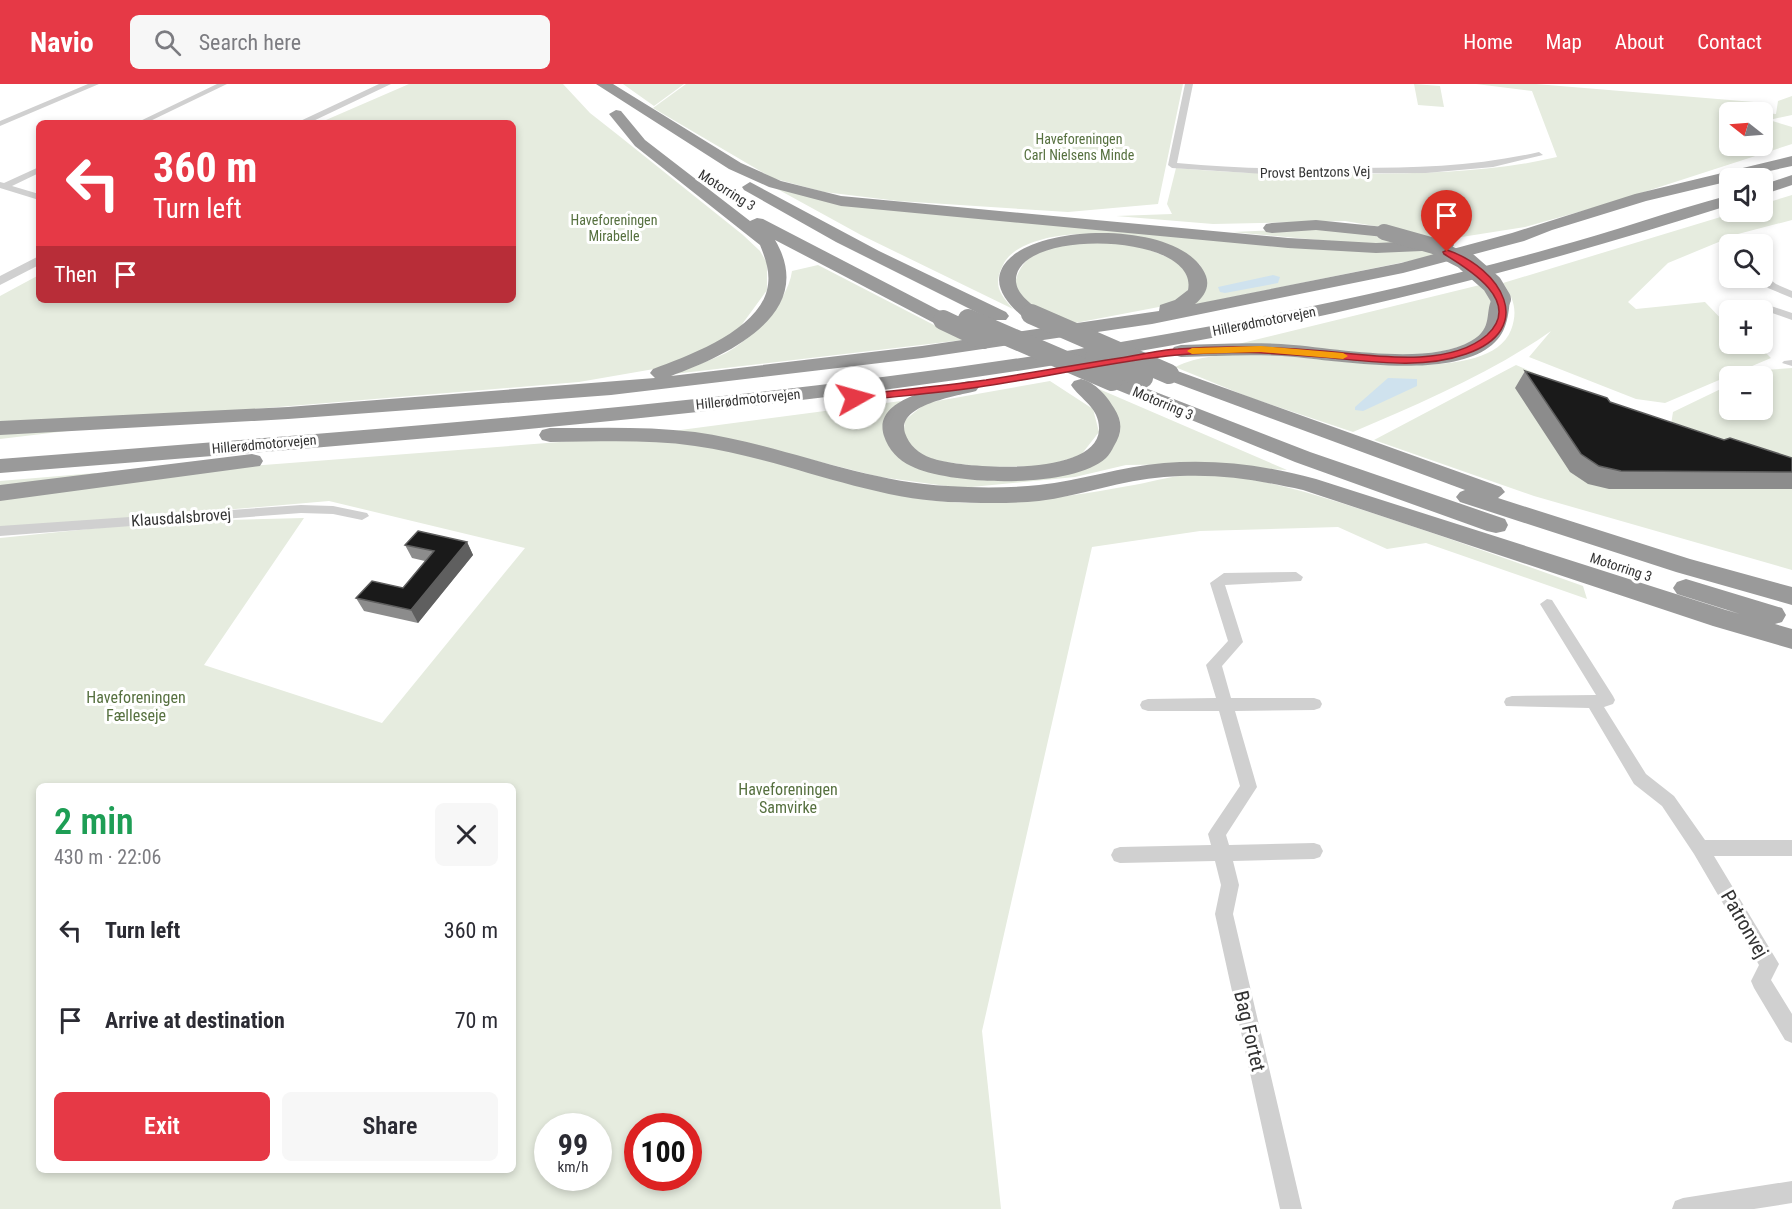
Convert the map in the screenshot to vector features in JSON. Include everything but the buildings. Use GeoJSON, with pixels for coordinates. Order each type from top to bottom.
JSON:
{"type":"FeatureCollection","features":[{"type":"Feature","properties":{"kind":"highway"},"geometry":{"type":"LineString","coordinates":[[564,390],[659,373],[690,363],[741,335],[758,320],[771,303],[778,287],[779,272],[776,257],[768,243],[640,143],[603,96]]}},
{"type":"Feature","properties":{"kind":"highway"},"geometry":{"type":"LineString","coordinates":[[603,96],[735,166],[775,184],[814,195],[866,204],[1288,243],[1377,248],[1451,244],[1546,226]]}},
{"type":"Feature","properties":{"kind":"highway","name":"Motorring 3"},"geometry":{"type":"LineString","coordinates":[[603,96],[796,215],[884,262],[999,316],[1143,378],[1292,435],[1464,495],[1685,566],[1792,596]]}},
{"type":"Feature","properties":{"kind":"highway","name":"Motorring 3"},"geometry":{"type":"LineString","coordinates":[[603,96],[707,180],[868,271],[968,319],[1205,420],[1383,487],[1792,621]]}},
{"type":"Feature","properties":{"kind":"highway"},"geometry":{"type":"LineString","coordinates":[[0,428],[42,428],[241,414],[288,413],[564,390],[611,389],[922,352],[1152,318],[1403,268],[1518,237],[1676,184],[1792,149]]}},
{"type":"Feature","properties":{"kind":"highway"},"geometry":{"type":"LineString","coordinates":[[1641,197],[1792,161]]}},
{"type":"Feature","properties":{"kind":"highway"},"geometry":{"type":"LineString","coordinates":[[1773,173],[1792,167]]}},
{"type":"Feature","properties":{"kind":"highway"},"geometry":{"type":"LineString","coordinates":[[1773,186],[1792,180]]}},
{"type":"Feature","properties":{"kind":"highway"},"geometry":{"type":"LineString","coordinates":[[694,186],[794,244],[944,320],[1081,385],[1100,401],[1110,423],[1109,437],[1104,449],[1094,458],[1065,469],[1020,472],[952,470],[921,463],[900,447],[893,434],[893,424],[897,414],[911,403],[984,383]]}},
{"type":"Feature","properties":{"kind":"highway","name":"Hillerødmotorvejen"},"geometry":{"type":"LineString","coordinates":[[3,456],[771,384],[1005,352],[1189,322],[1376,284],[1568,236],[1719,189]]}},
{"type":"Feature","properties":{"kind":"highway"},"geometry":{"type":"LineString","coordinates":[[1773,197],[1792,191]]}},
{"type":"Feature","properties":{"kind":"highway","name":"Hillerødmotorvejen"},"geometry":{"type":"LineString","coordinates":[[3,456],[494,424],[843,389],[1127,347],[1388,296],[1580,247],[1719,203]]}},
{"type":"Feature","properties":{"kind":"highway"},"geometry":{"type":"LineString","coordinates":[[1580,247],[1630,239],[1719,213]]}},
{"type":"Feature","properties":{"kind":"highway"},"geometry":{"type":"LineString","coordinates":[[1019,217],[1198,229],[1316,225],[1348,226],[1384,232],[1429,244],[1463,261],[1491,283],[1501,299],[1503,314],[1499,326],[1490,338],[1464,352],[1443,357],[1421,360],[1261,349],[1177,352]]}},
{"type":"Feature","properties":{"kind":"highway"},"geometry":{"type":"LineString","coordinates":[[1116,322],[1172,308],[1192,299],[1198,291],[1199,275],[1194,268],[1167,250],[1142,244],[1106,240],[1053,242],[1027,251],[1012,264],[1007,284],[1010,293],[1031,314],[1169,375],[1481,487],[1685,566]]}},
{"type":"Feature","properties":{"kind":"highway"},"geometry":{"type":"LineString","coordinates":[[0,493],[268,459],[531,435],[984,383],[1177,352],[1291,326],[1388,296]]}},
{"type":"Feature","properties":{"kind":"highway"},"geometry":{"type":"LineString","coordinates":[[3,456],[75,436],[237,421],[288,413]]}},
{"type":"Feature","properties":{"kind":"highway"},"geometry":{"type":"LineString","coordinates":[[1205,420],[1292,464],[1493,544]]}},
{"type":"Feature","properties":{"kind":"highway"},"geometry":{"type":"LineString","coordinates":[[531,435],[635,435],[696,439],[773,456],[887,486],[948,494],[1038,493],[1161,470],[1212,468],[1250,471],[1308,484],[1722,619],[1792,639]]}},
{"type":"Feature","properties":{"kind":"highway"},"geometry":{"type":"LineString","coordinates":[[0,475],[225,459],[268,459]]}},
{"type":"Feature","properties":{"kind":"street"},"geometry":{"type":"LineString","coordinates":[[0,124],[94,84]]}},
{"type":"Feature","properties":{"kind":"street"},"geometry":{"type":"LineString","coordinates":[[146,120],[223,84]]}},
{"type":"Feature","properties":{"kind":"street"},"geometry":{"type":"LineString","coordinates":[[308,120],[386,84]]}},
{"type":"Feature","properties":{"kind":"street","name":"Provst Bentzons Vej"},"geometry":{"type":"LineString","coordinates":[[1189,84],[1172,165],[1251,173],[1444,170],[1500,165],[1539,155]]}},
{"type":"Feature","properties":{"kind":"street"},"geometry":{"type":"LineString","coordinates":[[3,186],[36,171]]}},
{"type":"Feature","properties":{"kind":"street"},"geometry":{"type":"LineString","coordinates":[[3,186],[36,196]]}},
{"type":"Feature","properties":{"kind":"street"},"geometry":{"type":"LineString","coordinates":[[0,281],[36,262]]}},
{"type":"Feature","properties":{"kind":"street"},"geometry":{"type":"LineString","coordinates":[[1773,286],[1792,295]]}},
{"type":"Feature","properties":{"kind":"street"},"geometry":{"type":"LineString","coordinates":[[1773,310],[1792,317]]}},
{"type":"Feature","properties":{"kind":"street","name":"Klausdalsbrovej"},"geometry":{"type":"LineString","coordinates":[[0,531],[301,509],[333,510],[362,516]]}},
{"type":"Feature","properties":{"kind":"street","name":"Bag Fortet"},"geometry":{"type":"LineString","coordinates":[[1291,1209],[1224,914],[1230,885],[1218,834],[1249,788],[1214,665],[1236,642],[1217,583],[1224,578],[1296,577]]}},
{"type":"Feature","properties":{"kind":"street"},"geometry":{"type":"LineString","coordinates":[[1512,702],[1607,700],[1547,604]]}},
{"type":"Feature","properties":{"kind":"street","name":"Patronvej"},"geometry":{"type":"LineString","coordinates":[[1593,702],[1640,779],[1668,801],[1700,848],[1769,964],[1761,981],[1792,1033]]}},
{"type":"Feature","properties":{"kind":"street"},"geometry":{"type":"LineString","coordinates":[[1148,705],[1314,704]]}},
{"type":"Feature","properties":{"kind":"street"},"geometry":{"type":"LineString","coordinates":[[1700,848],[1792,848]]}},
{"type":"Feature","properties":{"kind":"street"},"geometry":{"type":"LineString","coordinates":[[1120,855],[1314,851]]}},
{"type":"Feature","properties":{"kind":"street"},"geometry":{"type":"LineString","coordinates":[[1683,1209],[1724,1205],[1792,1192]]}},
{"type":"Feature","properties":{"kind":"green space","name":"Haveforeningen Mirabelle"},"geometry":{"type":"Polygon","coordinates":[[[409,84],[563,84],[590,113],[760,251],[767,263],[767,290],[735,334],[693,356],[654,369],[579,382],[243,410],[0,439],[0,296],[36,277],[36,303],[516,303],[516,120],[326,120],[409,84]]]}},
{"type":"Feature","properties":{"kind":"green space"},"geometry":{"type":"Polygon","coordinates":[[[623,84],[684,84],[654,106],[623,84]]]}},
{"type":"Feature","properties":{"kind":"green space","name":"Haveforeningen Carl Nielsens Minde"},"geometry":{"type":"Polygon","coordinates":[[[686,84],[1183,84],[1158,204],[1068,212],[898,201],[824,192],[772,178],[653,108],[686,84]]]}},
{"type":"Feature","properties":{"kind":"green space"},"geometry":{"type":"Polygon","coordinates":[[[1414,84],[1440,86],[1444,107],[1418,105],[1414,84]]]}},
{"type":"Feature","properties":{"kind":"green space"},"geometry":{"type":"Polygon","coordinates":[[[1476,84],[1536,84],[1754,102],[1719,102],[1719,156],[1755,156],[1607,204],[1525,227],[1436,241],[1410,232],[1345,221],[1213,224],[1116,216],[1172,214],[1167,204],[1176,168],[1272,174],[1415,173],[1486,169],[1557,157],[1532,91],[1476,84]]]}},
{"type":"Feature","properties":{"kind":"green space"},"geometry":{"type":"Polygon","coordinates":[[[1792,96],[1792,115],[1773,119],[1778,101],[1792,96]]]}},
{"type":"Feature","properties":{"kind":"green space"},"geometry":{"type":"Polygon","coordinates":[[[1773,121],[1792,127],[1792,144],[1773,150],[1773,121]]]}},
{"type":"Feature","properties":{"kind":"green space"},"geometry":{"type":"Polygon","coordinates":[[[770,185],[856,206],[1432,249],[1444,254],[1193,305],[1206,283],[1200,265],[1190,257],[1111,237],[1075,234],[1046,238],[1019,248],[1010,256],[1003,265],[998,283],[1004,298],[1013,309],[861,235],[770,185]]]}},
{"type":"Feature","properties":{"kind":"green space"},"geometry":{"type":"Polygon","coordinates":[[[1792,195],[1792,220],[1738,234],[1719,234],[1719,242],[1668,263],[1628,302],[1636,309],[1705,302],[1719,317],[1719,354],[1767,354],[1771,358],[1752,366],[1719,366],[1719,380],[1665,403],[1636,399],[1529,357],[1551,331],[1479,374],[1429,399],[1353,432],[1251,398],[1175,367],[1202,358],[1241,354],[1392,365],[1432,365],[1468,360],[1495,349],[1511,330],[1514,305],[1503,283],[1719,217],[1719,222],[1773,222],[1773,201],[1792,195]]]}},
{"type":"Feature","properties":{"kind":"green space"},"geometry":{"type":"Polygon","coordinates":[[[1346,227],[1416,242],[1373,245],[1232,232],[1346,227]]]}},
{"type":"Feature","properties":{"kind":"green space"},"geometry":{"type":"Polygon","coordinates":[[[1108,242],[1142,247],[1185,264],[1192,281],[1185,296],[1164,306],[1070,324],[1024,304],[1014,290],[1018,274],[1025,262],[1036,254],[1063,245],[1108,242]]]}},
{"type":"Feature","properties":{"kind":"green space"},"geometry":{"type":"Polygon","coordinates":[[[818,265],[963,340],[674,374],[720,356],[747,339],[784,295],[792,271],[818,265]]]}},
{"type":"Feature","properties":{"kind":"green space"},"geometry":{"type":"Polygon","coordinates":[[[1484,284],[1495,302],[1485,340],[1420,357],[1234,345],[1484,284]]]}},
{"type":"Feature","properties":{"kind":"green space"},"geometry":{"type":"Polygon","coordinates":[[[1516,365],[1670,431],[1673,412],[1719,390],[1719,420],[1773,420],[1773,369],[1792,368],[1792,570],[1534,496],[1374,440],[1516,365]]]}},
{"type":"Feature","properties":{"kind":"green space"},"geometry":{"type":"Polygon","coordinates":[[[1050,381],[1093,409],[1099,432],[1081,455],[1046,466],[982,467],[939,461],[916,454],[903,439],[905,420],[926,403],[1050,381]]]}},
{"type":"Feature","properties":{"kind":"green space"},"geometry":{"type":"Polygon","coordinates":[[[1099,389],[1287,470],[1196,464],[1126,465],[1075,477],[961,488],[880,477],[765,448],[673,431],[901,401],[887,420],[900,452],[970,477],[1043,479],[1076,470],[1116,413],[1099,389]]]}},
{"type":"Feature","properties":{"kind":"green space","name":"Haveforeningen Samvirke"},"geometry":{"type":"Polygon","coordinates":[[[586,440],[628,440],[685,443],[728,450],[871,489],[929,500],[954,502],[1004,502],[1054,498],[1181,476],[1212,475],[1258,481],[1302,491],[1369,512],[1583,586],[1587,599],[1426,543],[1387,549],[1338,527],[1200,531],[1092,547],[982,1031],[1001,1209],[0,1209],[0,538],[158,522],[304,518],[204,665],[382,723],[525,548],[329,501],[0,529],[0,481],[95,473],[117,484],[250,466],[586,440]]]}},
{"type":"Feature","properties":{"kind":"water"},"geometry":{"type":"Polygon","coordinates":[[[1273,275],[1280,277],[1278,283],[1225,293],[1220,292],[1218,287],[1273,275]]]}},
{"type":"Feature","properties":{"kind":"water"},"geometry":{"type":"Polygon","coordinates":[[[1388,378],[1417,379],[1417,386],[1363,411],[1355,410],[1355,407],[1388,378]]]}},
{"type":"Feature","properties":{"kind":"slow traffic"},"geometry":{"type":"LineString","coordinates":[[1192,351],[1261,349],[1343,356]]}},
{"type":"Feature","properties":{"kind":"route"},"geometry":{"type":"LineString","coordinates":[[855,398],[984,383],[1177,352],[1261,349],[1421,360],[1464,352],[1490,338],[1499,326],[1503,314],[1501,299],[1491,283],[1476,270],[1447,252]]}},
{"type":"Feature","properties":{"kind":"park label","name":"Haveforeningen Fælleseje"},"geometry":{"type":"Point","coordinates":[136,706]}}]}
